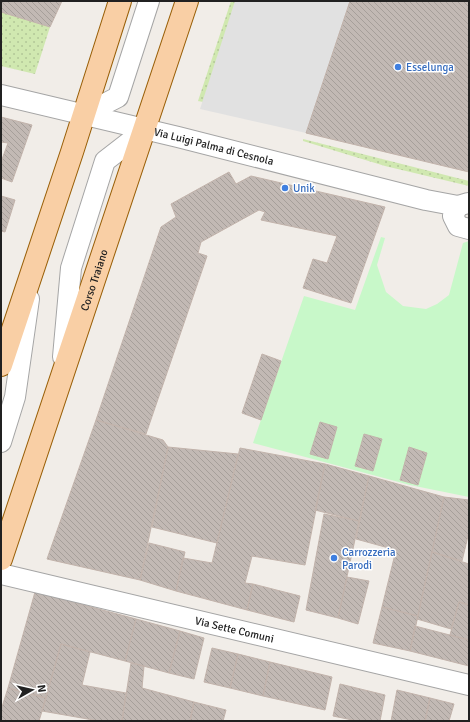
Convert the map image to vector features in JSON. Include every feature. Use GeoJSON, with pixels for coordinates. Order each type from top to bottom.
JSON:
{"type":"FeatureCollection","features":[{"type":"Feature","properties":{"kind":"main road"},"geometry":{"type":"LineString","coordinates":[[1,365],[34,268],[120,1]]}},
{"type":"Feature","properties":{"kind":"main road","name":"Corso Traiano"},"geometry":{"type":"LineString","coordinates":[[1,559],[187,1]]}},
{"type":"Feature","properties":{"kind":"street"},"geometry":{"type":"LineString","coordinates":[[83,115],[118,97],[149,1]]}},
{"type":"Feature","properties":{"kind":"street","name":"Via Luigi Palma di Cesnola"},"geometry":{"type":"LineString","coordinates":[[1,95],[460,208],[458,226],[469,229]]}},
{"type":"Feature","properties":{"kind":"street"},"geometry":{"type":"LineString","coordinates":[[61,379],[71,268],[104,161],[145,130]]}},
{"type":"Feature","properties":{"kind":"street"},"geometry":{"type":"LineString","coordinates":[[1,442],[15,397],[34,268]]}},
{"type":"Feature","properties":{"kind":"street","name":"Via Sette Comuni"},"geometry":{"type":"LineString","coordinates":[[1,574],[469,685]]}},
{"type":"Feature","properties":{"kind":"green space"},"geometry":{"type":"Polygon","coordinates":[[[231,1],[238,1],[281,117],[198,101],[231,1]]]}},
{"type":"Feature","properties":{"kind":"green space"},"geometry":{"type":"Polygon","coordinates":[[[1,12],[50,27],[35,74],[1,66],[1,12]]]}},
{"type":"Feature","properties":{"kind":"green space"},"geometry":{"type":"Polygon","coordinates":[[[303,139],[469,181],[469,186],[385,166],[303,141],[303,139]]]}},
{"type":"Feature","properties":{"kind":"green space"},"geometry":{"type":"Polygon","coordinates":[[[381,237],[385,238],[377,265],[386,292],[403,306],[426,309],[437,304],[449,295],[463,243],[469,241],[469,497],[410,485],[253,443],[304,296],[355,310],[381,237]]]}},
{"type":"Feature","properties":{"kind":"shaded area"},"geometry":{"type":"Polygon","coordinates":[[[235,1],[350,1],[306,133],[200,109],[235,1]]]}},
{"type":"Feature","properties":{"kind":"building"},"geometry":{"type":"Polygon","coordinates":[[[1,1],[62,1],[50,27],[1,12],[1,1]]]}},
{"type":"Feature","properties":{"kind":"building","name":"Esselunga"},"geometry":{"type":"Polygon","coordinates":[[[350,1],[469,1],[469,172],[306,133],[350,1]]]}},
{"type":"Feature","properties":{"kind":"building"},"geometry":{"type":"Polygon","coordinates":[[[1,117],[32,125],[12,182],[1,178],[1,162],[8,143],[1,142],[1,117]]]}},
{"type":"Feature","properties":{"kind":"building"},"geometry":{"type":"Polygon","coordinates":[[[229,172],[236,184],[251,176],[385,207],[351,303],[303,288],[313,259],[327,263],[337,236],[261,220],[265,212],[259,210],[201,242],[198,253],[207,256],[146,434],[96,420],[161,227],[176,217],[171,204],[229,172]]]}},
{"type":"Feature","properties":{"kind":"building"},"geometry":{"type":"Polygon","coordinates":[[[1,196],[15,200],[5,232],[1,231],[1,196]]]}},
{"type":"Feature","properties":{"kind":"building"},"geometry":{"type":"Polygon","coordinates":[[[262,354],[281,361],[261,420],[242,413],[262,354]]]}},
{"type":"Feature","properties":{"kind":"building"},"geometry":{"type":"Polygon","coordinates":[[[96,420],[163,440],[168,447],[140,580],[47,559],[96,420]]]}},
{"type":"Feature","properties":{"kind":"building"},"geometry":{"type":"Polygon","coordinates":[[[320,422],[337,427],[328,459],[310,454],[320,422]]]}},
{"type":"Feature","properties":{"kind":"building"},"geometry":{"type":"Polygon","coordinates":[[[364,434],[382,439],[373,471],[355,466],[364,434]]]}},
{"type":"Feature","properties":{"kind":"building"},"geometry":{"type":"Polygon","coordinates":[[[168,447],[238,454],[217,543],[152,527],[168,447]]]}},
{"type":"Feature","properties":{"kind":"building"},"geometry":{"type":"Polygon","coordinates":[[[409,447],[427,453],[418,485],[400,480],[409,447]]]}},
{"type":"Feature","properties":{"kind":"building"},"geometry":{"type":"Polygon","coordinates":[[[240,448],[325,464],[305,565],[252,556],[245,583],[253,584],[247,610],[176,591],[183,558],[212,563],[240,448]]]}},
{"type":"Feature","properties":{"kind":"building"},"geometry":{"type":"Polygon","coordinates":[[[325,464],[369,476],[359,521],[315,510],[325,464]]]}},
{"type":"Feature","properties":{"kind":"building"},"geometry":{"type":"Polygon","coordinates":[[[369,476],[444,497],[418,616],[382,607],[396,550],[356,539],[369,476]]]}},
{"type":"Feature","properties":{"kind":"building"},"geometry":{"type":"Polygon","coordinates":[[[444,497],[469,500],[469,532],[462,561],[432,552],[444,497]]]}},
{"type":"Feature","properties":{"kind":"building","name":"Carrozzeria Parodi"},"geometry":{"type":"Polygon","coordinates":[[[324,514],[359,521],[338,618],[306,610],[324,514]]]}},
{"type":"Feature","properties":{"kind":"building"},"geometry":{"type":"Polygon","coordinates":[[[149,543],[185,552],[176,591],[140,580],[149,543]]]}},
{"type":"Feature","properties":{"kind":"building"},"geometry":{"type":"Polygon","coordinates":[[[432,552],[469,564],[469,605],[459,602],[451,629],[417,619],[432,552]]]}},
{"type":"Feature","properties":{"kind":"building"},"geometry":{"type":"Polygon","coordinates":[[[347,577],[369,581],[358,624],[338,618],[347,577]]]}},
{"type":"Feature","properties":{"kind":"building"},"geometry":{"type":"Polygon","coordinates":[[[253,584],[300,596],[294,622],[247,610],[253,584]]]}},
{"type":"Feature","properties":{"kind":"building"},"geometry":{"type":"Polygon","coordinates":[[[35,592],[136,619],[125,661],[61,644],[46,698],[8,688],[35,592]]]}},
{"type":"Feature","properties":{"kind":"building"},"geometry":{"type":"Polygon","coordinates":[[[459,602],[469,605],[469,640],[450,635],[459,602]]]}},
{"type":"Feature","properties":{"kind":"building"},"geometry":{"type":"Polygon","coordinates":[[[382,607],[418,616],[410,651],[373,643],[382,607]]]}},
{"type":"Feature","properties":{"kind":"building"},"geometry":{"type":"Polygon","coordinates":[[[136,619],[180,631],[169,673],[125,661],[136,619]]]}},
{"type":"Feature","properties":{"kind":"building"},"geometry":{"type":"Polygon","coordinates":[[[415,626],[469,640],[469,666],[410,651],[415,626]]]}},
{"type":"Feature","properties":{"kind":"building"},"geometry":{"type":"Polygon","coordinates":[[[180,631],[204,638],[194,679],[169,673],[180,631]]]}},
{"type":"Feature","properties":{"kind":"building"},"geometry":{"type":"Polygon","coordinates":[[[61,644],[90,652],[82,685],[126,693],[122,721],[99,721],[42,711],[61,644]]]}},
{"type":"Feature","properties":{"kind":"building"},"geometry":{"type":"Polygon","coordinates":[[[212,648],[238,654],[230,688],[204,682],[212,648]]]}},
{"type":"Feature","properties":{"kind":"building"},"geometry":{"type":"Polygon","coordinates":[[[238,654],[270,662],[263,696],[230,688],[238,654]]]}},
{"type":"Feature","properties":{"kind":"building"},"geometry":{"type":"Polygon","coordinates":[[[270,662],[332,677],[325,710],[263,696],[270,662]]]}},
{"type":"Feature","properties":{"kind":"building"},"geometry":{"type":"Polygon","coordinates":[[[131,663],[144,666],[142,688],[194,702],[190,721],[122,721],[131,663]]]}},
{"type":"Feature","properties":{"kind":"building"},"geometry":{"type":"Polygon","coordinates":[[[340,684],[385,695],[380,721],[357,721],[333,716],[340,684]]]}},
{"type":"Feature","properties":{"kind":"building"},"geometry":{"type":"Polygon","coordinates":[[[8,688],[46,698],[39,721],[1,721],[1,710],[8,688]]]}},
{"type":"Feature","properties":{"kind":"building"},"geometry":{"type":"Polygon","coordinates":[[[397,690],[430,698],[425,721],[391,721],[397,690]]]}},
{"type":"Feature","properties":{"kind":"building"},"geometry":{"type":"Polygon","coordinates":[[[430,698],[454,704],[449,721],[425,721],[430,698]]]}},
{"type":"Feature","properties":{"kind":"building"},"geometry":{"type":"Polygon","coordinates":[[[194,702],[226,710],[223,721],[190,721],[194,702]]]}},
{"type":"Feature","properties":{"kind":"place","name":"Esselunga"},"geometry":{"type":"Point","coordinates":[398,67]}},
{"type":"Feature","properties":{"kind":"place","name":"Unik"},"geometry":{"type":"Point","coordinates":[285,188]}},
{"type":"Feature","properties":{"kind":"place","name":"Carrozzeria Parodi"},"geometry":{"type":"Point","coordinates":[334,558]}}]}
